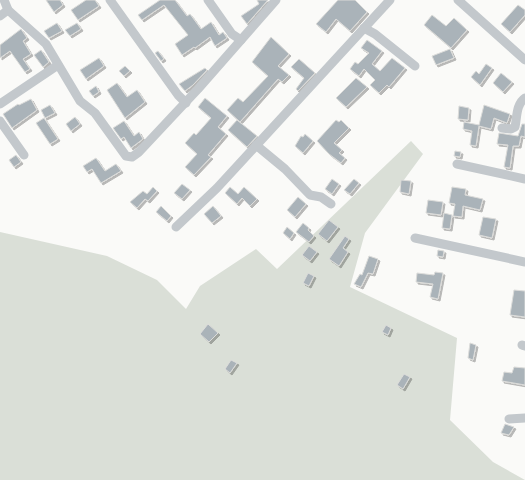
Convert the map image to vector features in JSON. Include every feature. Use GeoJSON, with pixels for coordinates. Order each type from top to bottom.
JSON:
{"type":"FeatureCollection","features":[{"type":"Feature","properties":{"kind":"street"},"geometry":{"type":"LineString","coordinates":[[4,0],[8,10],[46,44],[80,101],[95,113],[126,156],[132,157],[186,103],[276,0]]}},
{"type":"Feature","properties":{"kind":"street"},"geometry":{"type":"LineString","coordinates":[[110,0],[175,91],[186,103]]}},
{"type":"Feature","properties":{"kind":"street"},"geometry":{"type":"LineString","coordinates":[[208,0],[232,34],[241,40]]}},
{"type":"Feature","properties":{"kind":"street"},"geometry":{"type":"LineString","coordinates":[[176,226],[217,188],[390,0]]}},
{"type":"Feature","properties":{"kind":"street"},"geometry":{"type":"LineString","coordinates":[[458,0],[525,60]]}},
{"type":"Feature","properties":{"kind":"street"},"geometry":{"type":"LineString","coordinates":[[0,16],[8,10]]}},
{"type":"Feature","properties":{"kind":"street"},"geometry":{"type":"LineString","coordinates":[[364,28],[376,34],[415,66]]}},
{"type":"Feature","properties":{"kind":"street"},"geometry":{"type":"LineString","coordinates":[[0,104],[58,65]]}},
{"type":"Feature","properties":{"kind":"street"},"geometry":{"type":"LineString","coordinates":[[502,128],[515,127],[518,109],[521,101],[525,98]]}},
{"type":"Feature","properties":{"kind":"street"},"geometry":{"type":"LineString","coordinates":[[0,121],[24,155]]}},
{"type":"Feature","properties":{"kind":"street"},"geometry":{"type":"LineString","coordinates":[[256,145],[285,169],[310,195],[321,197],[331,204]]}},
{"type":"Feature","properties":{"kind":"street"},"geometry":{"type":"LineString","coordinates":[[457,164],[525,179]]}},
{"type":"Feature","properties":{"kind":"street"},"geometry":{"type":"LineString","coordinates":[[415,238],[525,262]]}},
{"type":"Feature","properties":{"kind":"street"},"geometry":{"type":"LineString","coordinates":[[509,419],[517,417],[525,418]]}},
{"type":"Feature","properties":{"kind":"shaded area"},"geometry":{"type":"Polygon","coordinates":[[[411,141],[423,154],[365,233],[350,287],[457,338],[450,420],[493,462],[525,480],[0,480],[0,232],[107,256],[157,280],[186,309],[200,286],[256,249],[277,269],[411,141]]]}},
{"type":"Feature","properties":{"kind":"building"},"geometry":{"type":"Polygon","coordinates":[[[46,0],[60,0],[63,5],[54,12],[46,0]]]}},
{"type":"Feature","properties":{"kind":"building"},"geometry":{"type":"Polygon","coordinates":[[[86,0],[95,0],[99,6],[78,20],[71,10],[86,0]]]}},
{"type":"Feature","properties":{"kind":"building"},"geometry":{"type":"Polygon","coordinates":[[[160,0],[175,0],[187,16],[190,14],[201,29],[211,22],[219,35],[223,32],[227,38],[215,46],[210,37],[182,55],[175,44],[188,35],[164,5],[142,20],[138,15],[160,0]]]}},
{"type":"Feature","properties":{"kind":"building"},"geometry":{"type":"Polygon","coordinates":[[[257,0],[268,0],[247,24],[241,16],[259,4],[257,0]]]}},
{"type":"Feature","properties":{"kind":"building"},"geometry":{"type":"Polygon","coordinates":[[[338,0],[355,0],[367,12],[350,31],[336,19],[326,32],[316,24],[338,0]]]}},
{"type":"Feature","properties":{"kind":"building"},"geometry":{"type":"Polygon","coordinates":[[[518,5],[525,10],[525,15],[510,32],[501,24],[518,5]]]}},
{"type":"Feature","properties":{"kind":"building"},"geometry":{"type":"Polygon","coordinates":[[[432,15],[446,26],[454,18],[467,30],[451,48],[424,25],[432,15]]]}},
{"type":"Feature","properties":{"kind":"building"},"geometry":{"type":"Polygon","coordinates":[[[57,23],[62,31],[49,38],[44,31],[57,23]]]}},
{"type":"Feature","properties":{"kind":"building"},"geometry":{"type":"Polygon","coordinates":[[[77,23],[81,29],[70,36],[65,30],[77,23]]]}},
{"type":"Feature","properties":{"kind":"building"},"geometry":{"type":"Polygon","coordinates":[[[21,29],[27,38],[23,41],[31,54],[23,59],[30,69],[25,72],[10,51],[0,58],[0,45],[21,29]]]}},
{"type":"Feature","properties":{"kind":"building"},"geometry":{"type":"Polygon","coordinates":[[[271,37],[289,54],[278,66],[289,75],[282,82],[278,79],[240,122],[227,110],[238,98],[243,102],[268,76],[252,62],[271,37]]]}},
{"type":"Feature","properties":{"kind":"building"},"geometry":{"type":"Polygon","coordinates":[[[367,40],[382,51],[372,64],[380,71],[392,58],[405,68],[389,87],[387,85],[379,93],[370,85],[375,80],[364,69],[359,76],[350,69],[355,62],[358,64],[369,53],[361,48],[367,40]]]}},
{"type":"Feature","properties":{"kind":"building"},"geometry":{"type":"Polygon","coordinates":[[[450,49],[454,58],[436,65],[432,56],[450,49]]]}},
{"type":"Feature","properties":{"kind":"building"},"geometry":{"type":"Polygon","coordinates":[[[41,50],[49,62],[43,67],[34,55],[41,50]]]}},
{"type":"Feature","properties":{"kind":"building"},"geometry":{"type":"Polygon","coordinates":[[[158,51],[164,59],[161,61],[155,53],[158,51]]]}},
{"type":"Feature","properties":{"kind":"building"},"geometry":{"type":"Polygon","coordinates":[[[99,58],[104,66],[86,79],[80,70],[99,58]]]}},
{"type":"Feature","properties":{"kind":"building"},"geometry":{"type":"Polygon","coordinates":[[[299,59],[315,73],[298,91],[296,89],[304,78],[291,67],[299,59]]]}},
{"type":"Feature","properties":{"kind":"building"},"geometry":{"type":"Polygon","coordinates":[[[486,64],[492,68],[480,85],[471,77],[476,71],[479,74],[486,64]]]}},
{"type":"Feature","properties":{"kind":"building"},"geometry":{"type":"Polygon","coordinates":[[[125,66],[130,71],[124,76],[119,71],[125,66]]]}},
{"type":"Feature","properties":{"kind":"building"},"geometry":{"type":"Polygon","coordinates":[[[205,68],[207,70],[185,91],[179,84],[205,68]]]}},
{"type":"Feature","properties":{"kind":"building"},"geometry":{"type":"Polygon","coordinates":[[[501,73],[512,82],[503,92],[493,83],[501,73]]]}},
{"type":"Feature","properties":{"kind":"building"},"geometry":{"type":"Polygon","coordinates":[[[356,78],[367,87],[346,107],[336,98],[356,78]]]}},
{"type":"Feature","properties":{"kind":"building"},"geometry":{"type":"Polygon","coordinates":[[[117,83],[127,97],[137,90],[145,102],[125,118],[107,90],[117,83]]]}},
{"type":"Feature","properties":{"kind":"building"},"geometry":{"type":"Polygon","coordinates":[[[96,86],[99,92],[93,96],[89,91],[96,86]]]}},
{"type":"Feature","properties":{"kind":"building"},"geometry":{"type":"Polygon","coordinates":[[[205,98],[227,116],[218,127],[226,134],[208,155],[211,157],[194,175],[185,167],[197,154],[185,143],[194,133],[196,135],[211,118],[198,107],[205,98]]]}},
{"type":"Feature","properties":{"kind":"building"},"geometry":{"type":"Polygon","coordinates":[[[31,99],[37,110],[12,128],[3,114],[18,104],[19,105],[31,99]]]}},
{"type":"Feature","properties":{"kind":"building"},"geometry":{"type":"Polygon","coordinates":[[[50,105],[55,113],[45,118],[41,110],[50,105]]]}},
{"type":"Feature","properties":{"kind":"building"},"geometry":{"type":"Polygon","coordinates":[[[484,105],[510,114],[507,123],[494,118],[491,129],[479,126],[476,146],[470,145],[472,131],[463,129],[464,122],[479,125],[484,105]]]}},
{"type":"Feature","properties":{"kind":"building"},"geometry":{"type":"Polygon","coordinates":[[[459,106],[469,108],[468,120],[458,119],[459,106]]]}},
{"type":"Feature","properties":{"kind":"building"},"geometry":{"type":"Polygon","coordinates":[[[75,117],[80,124],[71,131],[66,124],[75,117]]]}},
{"type":"Feature","properties":{"kind":"building"},"geometry":{"type":"Polygon","coordinates":[[[44,118],[58,139],[50,144],[36,123],[44,118]]]}},
{"type":"Feature","properties":{"kind":"building"},"geometry":{"type":"Polygon","coordinates":[[[237,120],[257,136],[247,147],[228,130],[237,120]]]}},
{"type":"Feature","properties":{"kind":"building"},"geometry":{"type":"Polygon","coordinates":[[[336,120],[339,122],[341,120],[349,128],[334,143],[342,150],[339,153],[345,158],[341,163],[329,154],[317,141],[336,120]]]}},
{"type":"Feature","properties":{"kind":"building"},"geometry":{"type":"Polygon","coordinates":[[[124,121],[134,136],[139,132],[143,139],[131,148],[124,137],[121,139],[113,128],[124,121]]]}},
{"type":"Feature","properties":{"kind":"building"},"geometry":{"type":"Polygon","coordinates":[[[522,124],[525,124],[525,137],[521,136],[519,146],[513,146],[510,168],[504,167],[508,145],[497,144],[499,133],[518,136],[522,124]]]}},
{"type":"Feature","properties":{"kind":"building"},"geometry":{"type":"Polygon","coordinates":[[[305,134],[313,141],[303,153],[295,146],[301,136],[303,137],[305,134]]]}},
{"type":"Feature","properties":{"kind":"building"},"geometry":{"type":"Polygon","coordinates":[[[455,151],[461,152],[460,157],[454,156],[455,151]]]}},
{"type":"Feature","properties":{"kind":"building"},"geometry":{"type":"Polygon","coordinates":[[[16,155],[21,162],[14,167],[9,160],[16,155]]]}},
{"type":"Feature","properties":{"kind":"building"},"geometry":{"type":"Polygon","coordinates":[[[96,158],[105,171],[116,164],[121,171],[101,183],[92,169],[87,172],[83,166],[96,158]]]}},
{"type":"Feature","properties":{"kind":"building"},"geometry":{"type":"Polygon","coordinates":[[[332,179],[339,184],[332,194],[325,189],[332,179]]]}},
{"type":"Feature","properties":{"kind":"building"},"geometry":{"type":"Polygon","coordinates":[[[354,179],[359,183],[350,194],[344,190],[354,179]]]}},
{"type":"Feature","properties":{"kind":"building"},"geometry":{"type":"Polygon","coordinates":[[[401,180],[411,181],[409,194],[400,192],[401,180]]]}},
{"type":"Feature","properties":{"kind":"building"},"geometry":{"type":"Polygon","coordinates":[[[182,184],[190,190],[182,199],[174,193],[182,184]]]}},
{"type":"Feature","properties":{"kind":"building"},"geometry":{"type":"Polygon","coordinates":[[[153,187],[157,191],[148,201],[145,199],[137,208],[130,202],[143,191],[147,194],[153,187]]]}},
{"type":"Feature","properties":{"kind":"building"},"geometry":{"type":"Polygon","coordinates":[[[230,187],[238,194],[244,187],[257,199],[250,206],[242,198],[237,204],[225,193],[230,187]]]}},
{"type":"Feature","properties":{"kind":"building"},"geometry":{"type":"Polygon","coordinates":[[[452,187],[466,189],[465,195],[483,199],[480,210],[463,206],[462,217],[453,216],[455,204],[449,203],[452,187]]]}},
{"type":"Feature","properties":{"kind":"building"},"geometry":{"type":"Polygon","coordinates":[[[298,197],[306,204],[295,217],[287,210],[298,197]]]}},
{"type":"Feature","properties":{"kind":"building"},"geometry":{"type":"Polygon","coordinates":[[[428,200],[443,202],[441,215],[426,213],[428,200]]]}},
{"type":"Feature","properties":{"kind":"building"},"geometry":{"type":"Polygon","coordinates":[[[161,206],[171,216],[167,221],[156,212],[161,206]]]}},
{"type":"Feature","properties":{"kind":"building"},"geometry":{"type":"Polygon","coordinates":[[[213,206],[221,216],[212,223],[204,214],[213,206]]]}},
{"type":"Feature","properties":{"kind":"building"},"geometry":{"type":"Polygon","coordinates":[[[444,213],[452,215],[450,229],[442,228],[444,213]]]}},
{"type":"Feature","properties":{"kind":"building"},"geometry":{"type":"Polygon","coordinates":[[[483,217],[496,219],[492,238],[479,235],[483,217]]]}},
{"type":"Feature","properties":{"kind":"building"},"geometry":{"type":"Polygon","coordinates":[[[329,220],[338,227],[327,241],[318,234],[329,220]]]}},
{"type":"Feature","properties":{"kind":"building"},"geometry":{"type":"Polygon","coordinates":[[[303,223],[309,228],[308,230],[314,236],[309,242],[296,232],[303,223]]]}},
{"type":"Feature","properties":{"kind":"building"},"geometry":{"type":"Polygon","coordinates":[[[287,227],[294,233],[290,239],[283,233],[287,227]]]}},
{"type":"Feature","properties":{"kind":"building"},"geometry":{"type":"Polygon","coordinates":[[[345,236],[349,239],[343,248],[348,252],[339,266],[329,259],[345,236]]]}},
{"type":"Feature","properties":{"kind":"building"},"geometry":{"type":"Polygon","coordinates":[[[309,246],[317,252],[310,261],[302,255],[309,246]]]}},
{"type":"Feature","properties":{"kind":"building"},"geometry":{"type":"Polygon","coordinates":[[[438,250],[444,251],[443,257],[437,256],[438,250]]]}},
{"type":"Feature","properties":{"kind":"building"},"geometry":{"type":"Polygon","coordinates":[[[369,256],[378,259],[373,274],[368,273],[361,287],[354,284],[360,274],[362,275],[369,256]]]}},
{"type":"Feature","properties":{"kind":"building"},"geometry":{"type":"Polygon","coordinates":[[[435,272],[443,273],[438,299],[430,297],[433,284],[416,282],[417,273],[434,275],[435,272]]]}},
{"type":"Feature","properties":{"kind":"building"},"geometry":{"type":"Polygon","coordinates":[[[308,273],[314,276],[309,286],[303,283],[308,273]]]}},
{"type":"Feature","properties":{"kind":"building"},"geometry":{"type":"Polygon","coordinates":[[[514,290],[525,291],[525,317],[510,315],[514,290]]]}},
{"type":"Feature","properties":{"kind":"building"},"geometry":{"type":"Polygon","coordinates":[[[208,324],[218,333],[209,342],[200,334],[208,324]]]}},
{"type":"Feature","properties":{"kind":"building"},"geometry":{"type":"Polygon","coordinates":[[[386,325],[391,328],[388,335],[382,332],[386,325]]]}},
{"type":"Feature","properties":{"kind":"building"},"geometry":{"type":"Polygon","coordinates":[[[470,343],[476,345],[473,360],[468,358],[470,343]]]}},
{"type":"Feature","properties":{"kind":"building"},"geometry":{"type":"Polygon","coordinates":[[[231,360],[237,363],[230,373],[225,369],[231,360]]]}},
{"type":"Feature","properties":{"kind":"building"},"geometry":{"type":"Polygon","coordinates":[[[514,367],[525,368],[525,385],[502,381],[504,372],[512,373],[514,367]]]}},
{"type":"Feature","properties":{"kind":"building"},"geometry":{"type":"Polygon","coordinates":[[[404,374],[410,377],[403,389],[397,385],[404,374]]]}},
{"type":"Feature","properties":{"kind":"building"},"geometry":{"type":"Polygon","coordinates":[[[505,424],[514,427],[509,435],[501,433],[505,424]]]}}]}
